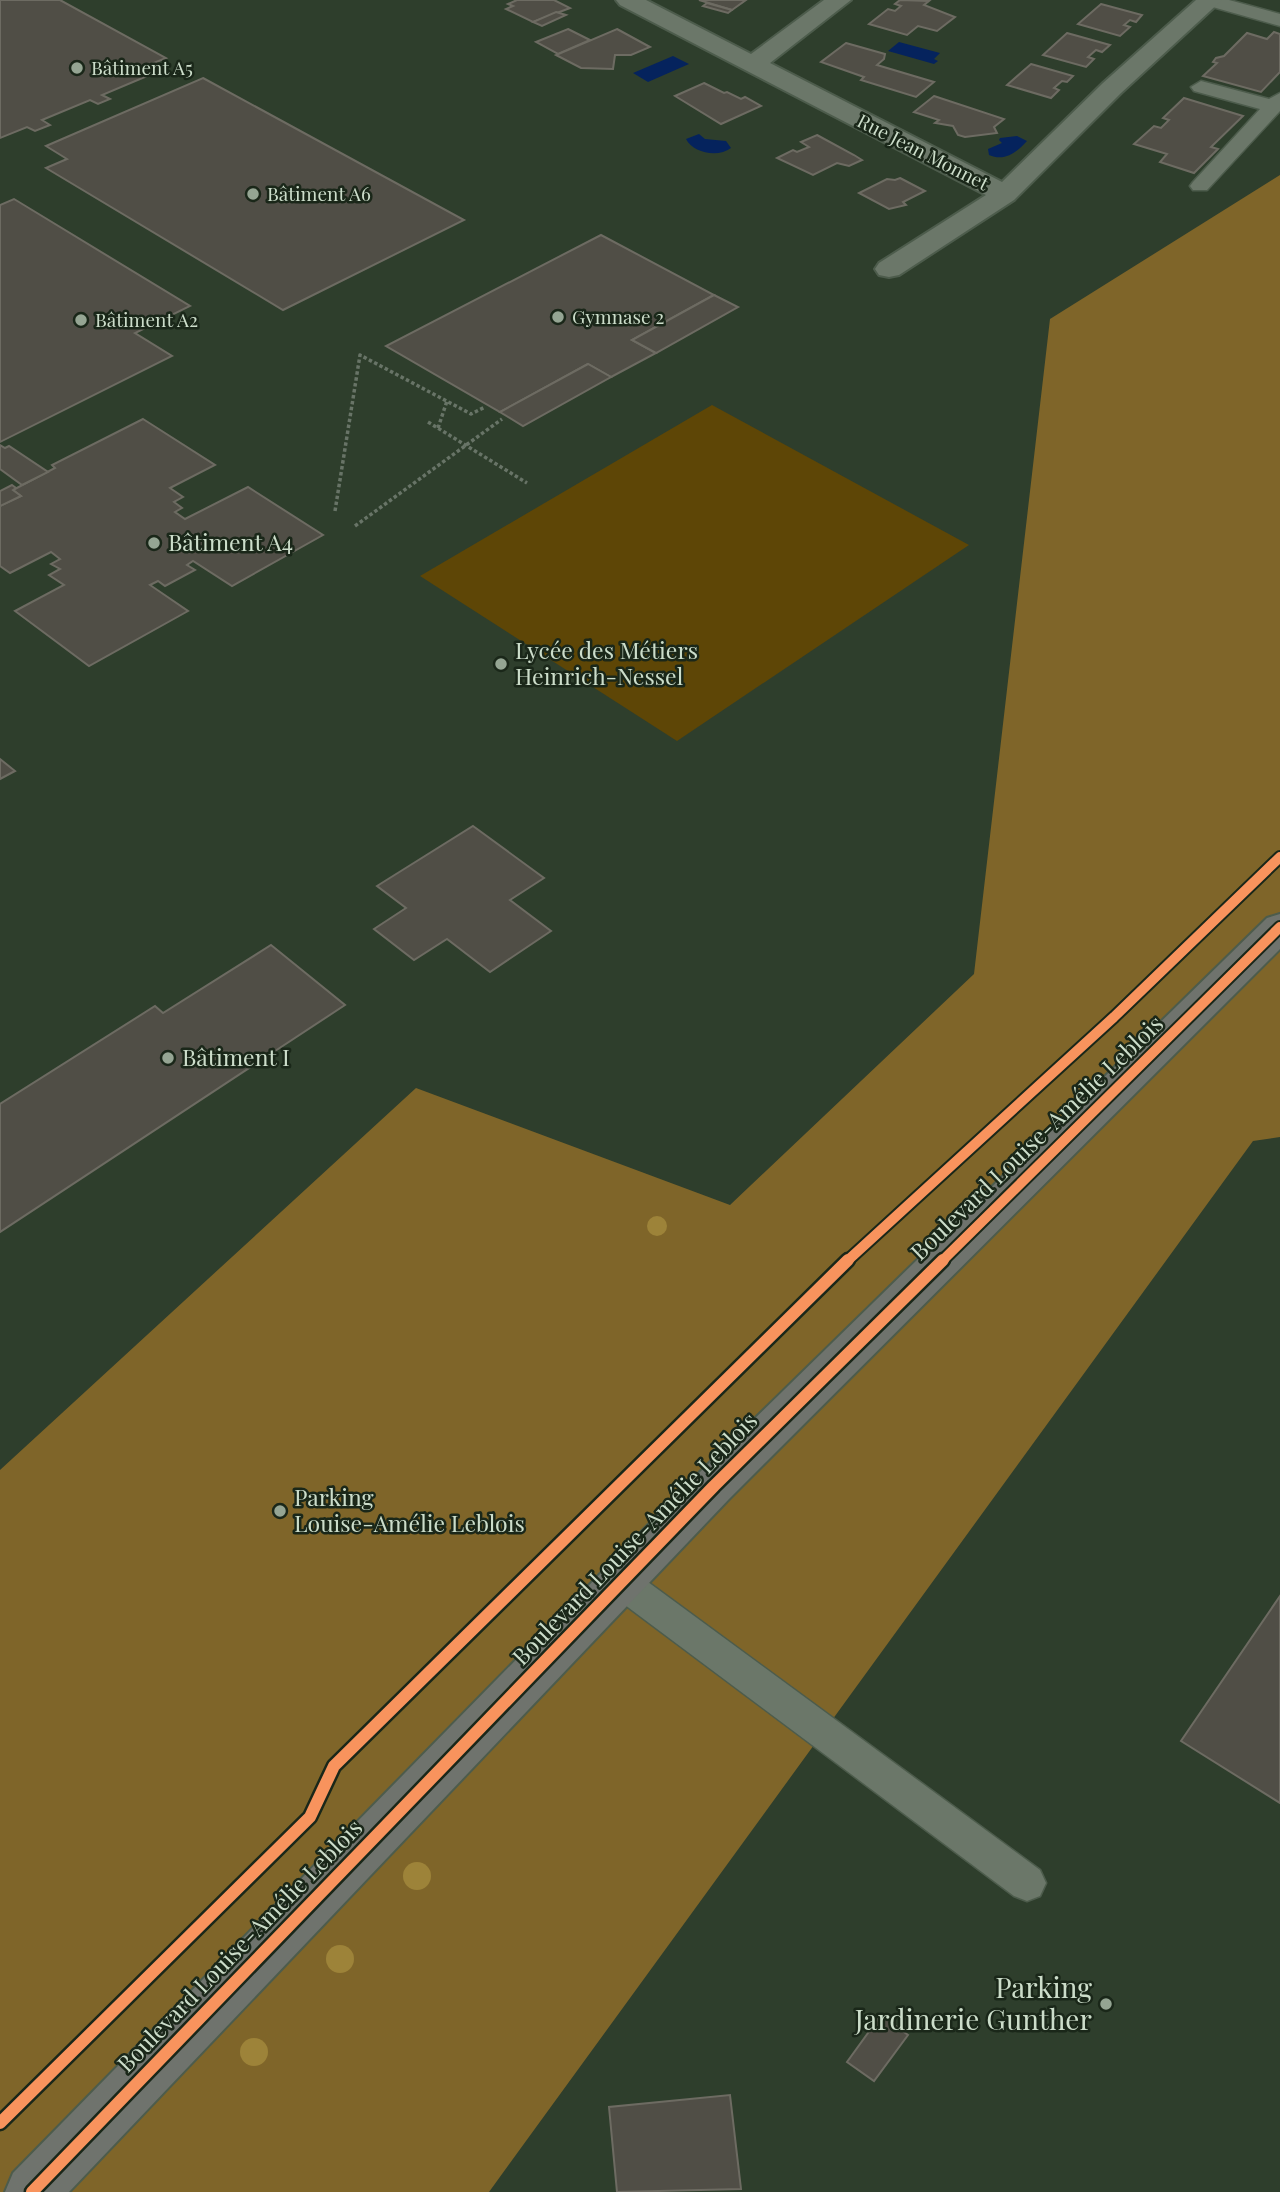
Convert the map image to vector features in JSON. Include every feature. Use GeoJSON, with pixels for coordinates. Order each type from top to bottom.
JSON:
{"type":"FeatureCollection","features":[{"type":"Feature","properties":{"kind":"main road","name":"Boulevard Louise-Amélie Leblois"},"geometry":{"type":"LineString","coordinates":[[33,2192],[621,1582],[941,1260],[1280,927]]}},
{"type":"Feature","properties":{"kind":"street","name":"Rue Jean Monnet"},"geometry":{"type":"LineString","coordinates":[[628,0],[1005,194],[1112,88],[1210,0]]}},
{"type":"Feature","properties":{"kind":"street"},"geometry":{"type":"LineString","coordinates":[[753,64],[839,0]]}},
{"type":"Feature","properties":{"kind":"street"},"geometry":{"type":"LineString","coordinates":[[889,269],[1005,194]]}},
{"type":"Feature","properties":{"kind":"lane"},"geometry":{"type":"LineString","coordinates":[[1210,0],[1280,20]]}},
{"type":"Feature","properties":{"kind":"lane"},"geometry":{"type":"LineString","coordinates":[[1201,87],[1277,102]]}},
{"type":"Feature","properties":{"kind":"lane"},"geometry":{"type":"LineString","coordinates":[[1199,186],[1277,102]]}},
{"type":"Feature","properties":{"kind":"lane"},"geometry":{"type":"LineString","coordinates":[[621,1582],[1027,1883]]}},
{"type":"Feature","properties":{"kind":"path"},"geometry":{"type":"LineString","coordinates":[[335,511],[360,355],[471,414],[485,407]]}},
{"type":"Feature","properties":{"kind":"path"},"geometry":{"type":"LineString","coordinates":[[438,428],[447,401]]}},
{"type":"Feature","properties":{"kind":"path"},"geometry":{"type":"LineString","coordinates":[[355,526],[502,419]]}},
{"type":"Feature","properties":{"kind":"path"},"geometry":{"type":"LineString","coordinates":[[428,422],[527,483]]}},
{"type":"Feature","properties":{"kind":"shaded area"},"geometry":{"type":"Polygon","coordinates":[[[1280,175],[1280,1137],[1253,1141],[489,2192],[0,2192],[0,1470],[416,1088],[730,1205],[974,974],[1050,319],[1280,175]]]}},
{"type":"Feature","properties":{"kind":"shaded area"},"geometry":{"type":"Polygon","coordinates":[[[712,405],[969,545],[677,741],[420,576],[712,405]]]}},
{"type":"Feature","properties":{"kind":"water"},"geometry":{"type":"Polygon","coordinates":[[[899,42],[940,53],[934,59],[938,61],[934,64],[888,51],[899,42]]]}},
{"type":"Feature","properties":{"kind":"water"},"geometry":{"type":"Polygon","coordinates":[[[673,56],[689,64],[648,82],[633,73],[673,56]]]}},
{"type":"Feature","properties":{"kind":"water"},"geometry":{"type":"Polygon","coordinates":[[[699,134],[705,139],[726,141],[731,148],[719,153],[700,151],[686,139],[699,134]]]}},
{"type":"Feature","properties":{"kind":"water"},"geometry":{"type":"Polygon","coordinates":[[[1017,136],[1027,141],[1015,152],[1005,157],[989,155],[988,149],[1002,143],[1000,138],[1017,136]]]}},
{"type":"Feature","properties":{"kind":"building","name":"Bâtiment A5"},"geometry":{"type":"Polygon","coordinates":[[[0,0],[60,0],[166,58],[149,65],[159,71],[102,95],[110,99],[98,104],[90,100],[42,120],[50,125],[35,131],[27,127],[0,138],[0,0]]]}},
{"type":"Feature","properties":{"kind":"building"},"geometry":{"type":"Polygon","coordinates":[[[517,0],[554,0],[570,8],[533,22],[506,9],[513,6],[508,4],[517,0]]]}},
{"type":"Feature","properties":{"kind":"building"},"geometry":{"type":"Polygon","coordinates":[[[699,0],[746,0],[732,10],[699,0]]]}},
{"type":"Feature","properties":{"kind":"building"},"geometry":{"type":"Polygon","coordinates":[[[900,0],[929,1],[924,5],[955,17],[937,31],[918,26],[907,35],[869,24],[888,9],[895,11],[901,6],[895,4],[900,0]]]}},
{"type":"Feature","properties":{"kind":"building"},"geometry":{"type":"Polygon","coordinates":[[[707,3],[732,10],[728,13],[703,6],[707,3]]]}},
{"type":"Feature","properties":{"kind":"building"},"geometry":{"type":"Polygon","coordinates":[[[1101,4],[1142,15],[1136,22],[1130,20],[1124,25],[1130,27],[1120,36],[1078,24],[1101,4]]]}},
{"type":"Feature","properties":{"kind":"building"},"geometry":{"type":"Polygon","coordinates":[[[556,12],[566,15],[542,26],[533,22],[556,12]]]}},
{"type":"Feature","properties":{"kind":"building"},"geometry":{"type":"Polygon","coordinates":[[[568,29],[590,40],[558,54],[536,42],[568,29]]]}},
{"type":"Feature","properties":{"kind":"building"},"geometry":{"type":"Polygon","coordinates":[[[617,29],[650,47],[631,55],[615,55],[613,69],[581,68],[556,55],[617,29]]]}},
{"type":"Feature","properties":{"kind":"building"},"geometry":{"type":"Polygon","coordinates":[[[1274,32],[1280,34],[1280,72],[1261,92],[1203,76],[1217,63],[1213,62],[1216,58],[1224,56],[1247,33],[1267,39],[1274,32]]]}},
{"type":"Feature","properties":{"kind":"building"},"geometry":{"type":"Polygon","coordinates":[[[1067,33],[1110,45],[1102,52],[1096,50],[1088,57],[1094,59],[1086,67],[1043,55],[1067,33]]]}},
{"type":"Feature","properties":{"kind":"building"},"geometry":{"type":"Polygon","coordinates":[[[846,43],[885,54],[884,59],[877,65],[934,82],[916,97],[861,80],[864,77],[821,62],[846,43]]]}},
{"type":"Feature","properties":{"kind":"building"},"geometry":{"type":"Polygon","coordinates":[[[1031,64],[1073,76],[1054,88],[1059,90],[1051,98],[1007,85],[1031,64]]]}},
{"type":"Feature","properties":{"kind":"building","name":"Bâtiment A6"},"geometry":{"type":"Polygon","coordinates":[[[203,78],[464,220],[283,310],[46,168],[67,159],[46,146],[203,78]]]}},
{"type":"Feature","properties":{"kind":"building"},"geometry":{"type":"Polygon","coordinates":[[[704,83],[741,99],[745,97],[761,106],[721,124],[675,96],[704,83]]]}},
{"type":"Feature","properties":{"kind":"building"},"geometry":{"type":"Polygon","coordinates":[[[934,96],[1004,119],[994,127],[997,133],[965,137],[958,135],[953,126],[935,123],[939,120],[914,112],[934,96]]]}},
{"type":"Feature","properties":{"kind":"building"},"geometry":{"type":"Polygon","coordinates":[[[1184,98],[1243,116],[1211,147],[1218,149],[1194,173],[1160,162],[1167,154],[1134,144],[1154,126],[1161,128],[1169,120],[1163,118],[1184,98]]]}},
{"type":"Feature","properties":{"kind":"building"},"geometry":{"type":"Polygon","coordinates":[[[817,135],[862,160],[849,166],[837,163],[813,175],[777,158],[793,150],[797,152],[809,147],[801,142],[817,135]]]}},
{"type":"Feature","properties":{"kind":"building"},"geometry":{"type":"Polygon","coordinates":[[[900,178],[925,191],[903,202],[906,205],[889,209],[859,193],[887,179],[900,178]]]}},
{"type":"Feature","properties":{"kind":"building","name":"Bâtiment A2"},"geometry":{"type":"Polygon","coordinates":[[[14,199],[190,306],[135,333],[172,356],[0,442],[0,205],[14,199]]]}},
{"type":"Feature","properties":{"kind":"building","name":"Gymnase 2"},"geometry":{"type":"Polygon","coordinates":[[[601,235],[714,295],[632,340],[656,353],[611,377],[588,364],[500,412],[386,346],[601,235]]]}},
{"type":"Feature","properties":{"kind":"building"},"geometry":{"type":"Polygon","coordinates":[[[714,295],[738,307],[656,353],[632,340],[714,295]]]}},
{"type":"Feature","properties":{"kind":"building"},"geometry":{"type":"Polygon","coordinates":[[[588,364],[611,377],[523,426],[500,412],[588,364]]]}},
{"type":"Feature","properties":{"kind":"building","name":"Bâtiment A4"},"geometry":{"type":"Polygon","coordinates":[[[143,419],[215,465],[170,488],[183,497],[174,502],[182,508],[175,512],[185,519],[248,487],[323,535],[232,586],[193,561],[187,565],[195,570],[165,586],[158,581],[150,585],[188,611],[89,666],[15,611],[64,585],[49,575],[60,569],[51,564],[60,559],[51,552],[10,573],[0,566],[0,506],[21,496],[13,490],[55,468],[52,465],[143,419]]]}},
{"type":"Feature","properties":{"kind":"building"},"geometry":{"type":"Polygon","coordinates":[[[0,445],[5,448],[9,446],[48,472],[22,485],[0,469],[0,445]]]}},
{"type":"Feature","properties":{"kind":"building"},"geometry":{"type":"Polygon","coordinates":[[[12,485],[16,488],[13,490],[21,496],[0,506],[0,491],[12,485]]]}},
{"type":"Feature","properties":{"kind":"building"},"geometry":{"type":"Polygon","coordinates":[[[0,759],[15,771],[0,779],[0,759]]]}},
{"type":"Feature","properties":{"kind":"building"},"geometry":{"type":"Polygon","coordinates":[[[473,826],[544,878],[510,900],[551,931],[490,972],[447,939],[414,960],[374,929],[406,908],[377,886],[473,826]]]}},
{"type":"Feature","properties":{"kind":"building","name":"Bâtiment I"},"geometry":{"type":"Polygon","coordinates":[[[271,945],[345,1005],[0,1232],[0,1104],[155,1006],[163,1013],[271,945]]]}},
{"type":"Feature","properties":{"kind":"building"},"geometry":{"type":"Polygon","coordinates":[[[1280,1596],[1280,1803],[1181,1741],[1280,1596]]]}},
{"type":"Feature","properties":{"kind":"building"},"geometry":{"type":"Polygon","coordinates":[[[881,2015],[908,2035],[874,2081],[847,2062],[881,2015]]]}},
{"type":"Feature","properties":{"kind":"building"},"geometry":{"type":"Polygon","coordinates":[[[730,2095],[741,2189],[617,2192],[609,2107],[730,2095]]]}},
{"type":"Feature","properties":{"kind":"cycle path"},"geometry":{"type":"LineString","coordinates":[[0,2123],[310,1817],[334,1766],[865,1243],[1114,1017],[1280,857]]}},
{"type":"Feature","properties":{"kind":"cycle path"},"geometry":{"type":"LineString","coordinates":[[32,2192],[714,1486],[1280,927]]}},
{"type":"Feature","properties":{"kind":"place","name":"Bâtiment A5"},"geometry":{"type":"Point","coordinates":[77,68]}},
{"type":"Feature","properties":{"kind":"place","name":"Bâtiment A6"},"geometry":{"type":"Point","coordinates":[253,194]}},
{"type":"Feature","properties":{"kind":"place","name":"Gymnase 2"},"geometry":{"type":"Point","coordinates":[558,317]}},
{"type":"Feature","properties":{"kind":"place","name":"Bâtiment A2"},"geometry":{"type":"Point","coordinates":[81,320]}},
{"type":"Feature","properties":{"kind":"place","name":"Bâtiment A4"},"geometry":{"type":"Point","coordinates":[154,543]}},
{"type":"Feature","properties":{"kind":"place","name":"Lycée des Métiers Heinrich-Nessel"},"geometry":{"type":"Point","coordinates":[501,664]}},
{"type":"Feature","properties":{"kind":"place","name":"Bâtiment I"},"geometry":{"type":"Point","coordinates":[168,1058]}},
{"type":"Feature","properties":{"kind":"place","name":"Parking Louise-Amélie Leblois"},"geometry":{"type":"Point","coordinates":[280,1511]}},
{"type":"Feature","properties":{"kind":"place","name":"Parking Jardinerie Gunther"},"geometry":{"type":"Point","coordinates":[1106,2004]}}]}
